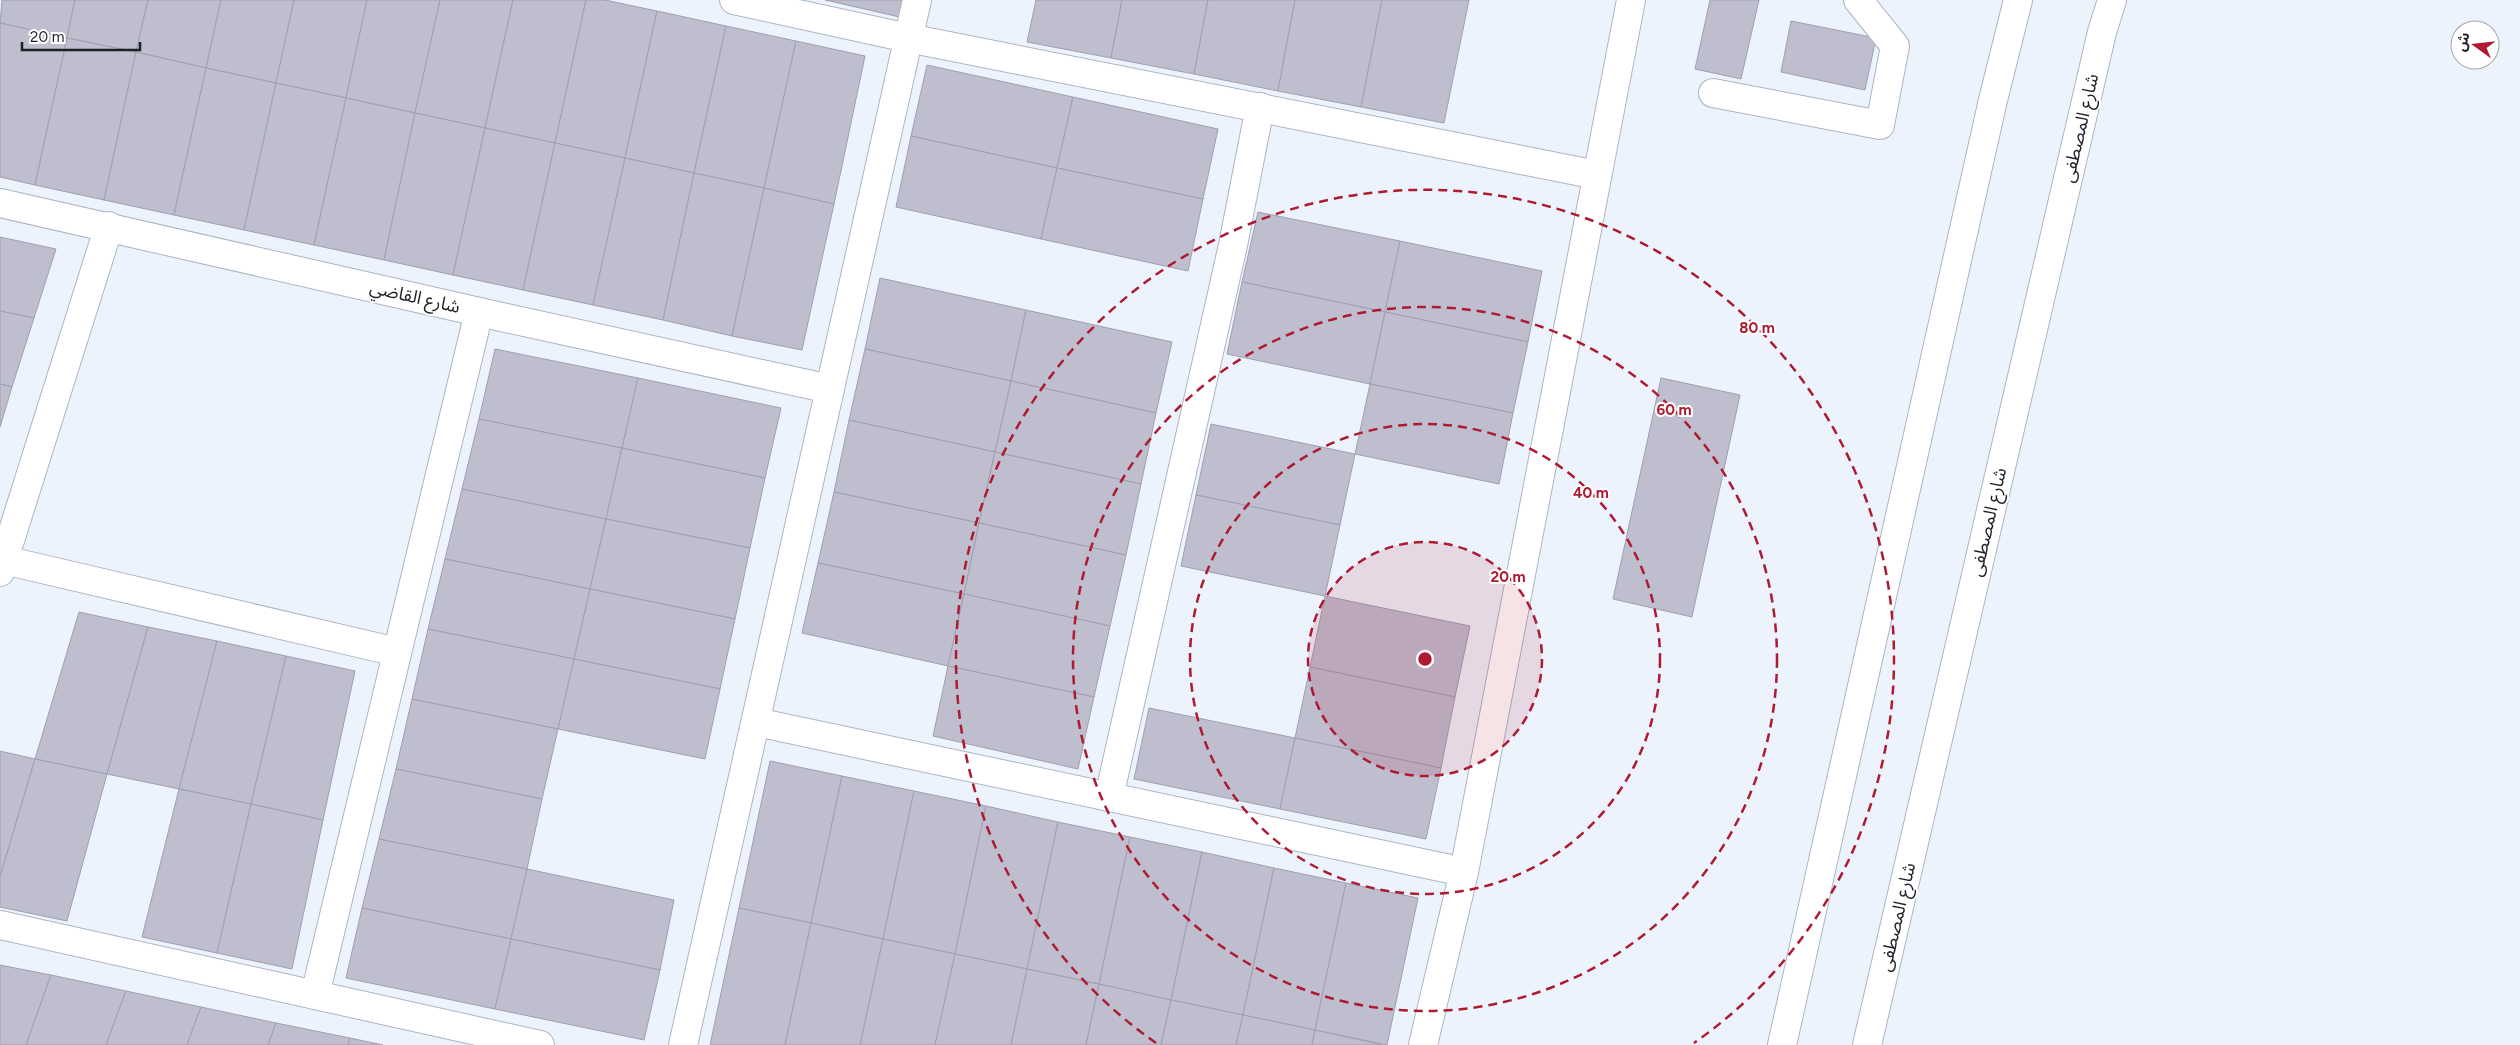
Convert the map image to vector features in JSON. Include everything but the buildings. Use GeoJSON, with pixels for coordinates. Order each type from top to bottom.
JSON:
{"type":"FeatureCollection","features":[{"type":"Feature","properties":{"kind":"street"},"geometry":{"type":"LineString","coordinates":[[734,0],[908,38],[1596,175]]}},
{"type":"Feature","properties":{"kind":"street"},"geometry":{"type":"LineString","coordinates":[[683,1045],[917,0]]}},
{"type":"Feature","properties":{"kind":"street"},"geometry":{"type":"LineString","coordinates":[[1423,1045],[1464,872],[1630,0]]}},
{"type":"Feature","properties":{"kind":"street"},"geometry":{"type":"LineString","coordinates":[[1714,93],[1880,125],[1895,46],[1858,0]]}},
{"type":"Feature","properties":{"kind":"street"},"geometry":{"type":"LineString","coordinates":[[1782,1045],[1963,230],[2018,0]]}},
{"type":"Feature","properties":{"kind":"street","name":"شارع المصطفى"},"geometry":{"type":"LineString","coordinates":[[1867,1045],[2102,32],[2112,0]]}},
{"type":"Feature","properties":{"kind":"street"},"geometry":{"type":"LineString","coordinates":[[1109,797],[1233,245],[1260,107]]}},
{"type":"Feature","properties":{"kind":"street","name":"شارع القاضي"},"geometry":{"type":"LineString","coordinates":[[0,203],[109,226],[479,312],[830,389]]}},
{"type":"Feature","properties":{"kind":"street"},"geometry":{"type":"LineString","coordinates":[[109,226],[2,566],[397,652]]}},
{"type":"Feature","properties":{"kind":"street"},"geometry":{"type":"LineString","coordinates":[[315,995],[479,312]]}},
{"type":"Feature","properties":{"kind":"street"},"geometry":{"type":"LineString","coordinates":[[756,722],[1464,872]]}},
{"type":"Feature","properties":{"kind":"street"},"geometry":{"type":"LineString","coordinates":[[0,925],[540,1045]]}}]}
